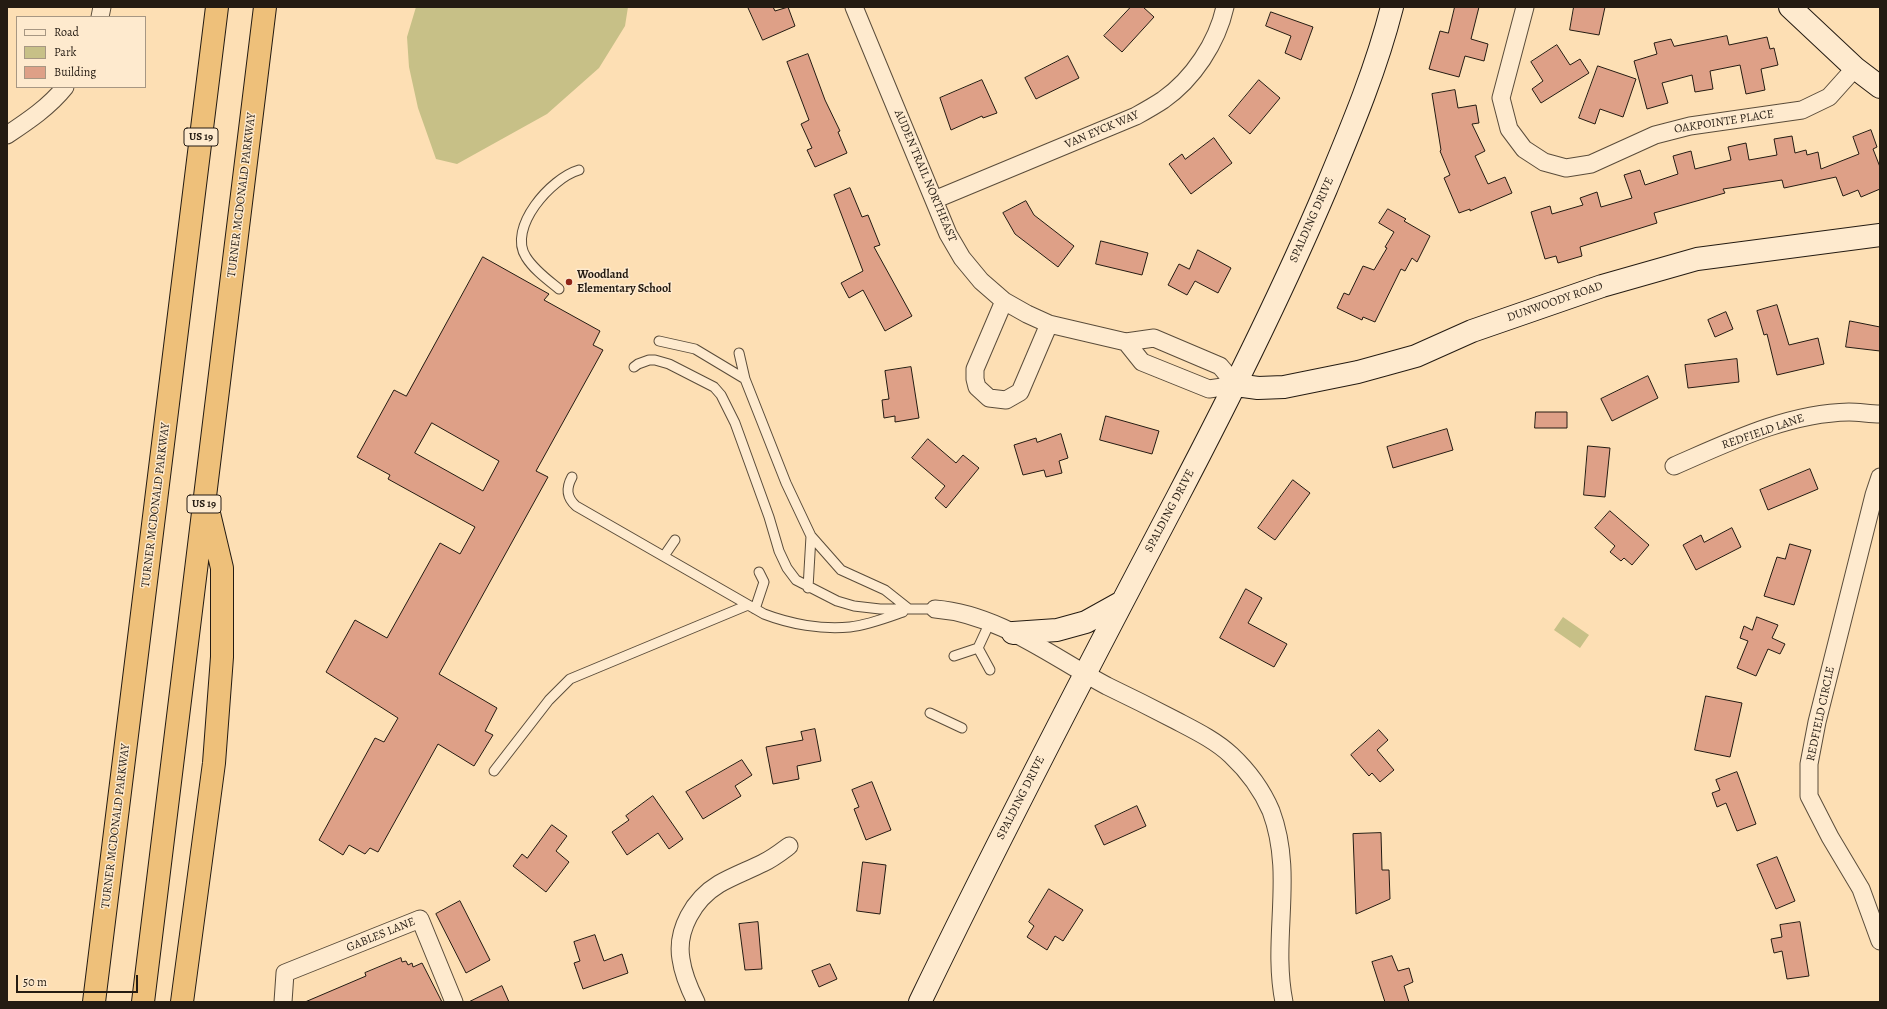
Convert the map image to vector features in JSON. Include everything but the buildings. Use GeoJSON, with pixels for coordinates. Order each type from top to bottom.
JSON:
{"type":"FeatureCollection","features":[{"type":"Feature","properties":{"kind":"highway","name":"TURNER MCDONALD PARKWAY"},"geometry":{"type":"LineString","coordinates":[[94,1002],[216,7]]}},
{"type":"Feature","properties":{"kind":"highway","name":"TURNER MCDONALD PARKWAY"},"geometry":{"type":"LineString","coordinates":[[143,1002],[265,7]]}},
{"type":"Feature","properties":{"kind":"highway"},"geometry":{"type":"LineString","coordinates":[[182,1002],[214,763],[222,657],[222,568],[205,495]]}},
{"type":"Feature","properties":{"kind":"street","name":"AUDEN TRAIL NORTHEAST"},"geometry":{"type":"LineString","coordinates":[[854,7],[948,234],[962,258],[981,281],[1004,301],[1049,324],[1126,342],[1154,338],[1220,366],[1236,385]]}},
{"type":"Feature","properties":{"kind":"street","name":"VAN EYCK WAY"},"geometry":{"type":"LineString","coordinates":[[934,200],[1136,116],[1164,99],[1189,76],[1209,48],[1223,16],[1225,7]]}},
{"type":"Feature","properties":{"kind":"street","name":"SPALDING DRIVE"},"geometry":{"type":"LineString","coordinates":[[920,1002],[1018,803],[1084,674],[1236,385],[1311,224],[1346,142],[1369,84],[1383,42],[1392,7]]}},
{"type":"Feature","properties":{"kind":"street","name":"OAKPOINTE PLACE"},"geometry":{"type":"LineString","coordinates":[[1525,7],[1501,98],[1509,129],[1524,149],[1544,162],[1566,168],[1591,164],[1655,135],[1690,126],[1802,110],[1829,97],[1855,68]]}},
{"type":"Feature","properties":{"kind":"street"},"geometry":{"type":"LineString","coordinates":[[1790,7],[1855,68],[1880,87]]}},
{"type":"Feature","properties":{"kind":"street"},"geometry":{"type":"LineString","coordinates":[[7,135],[33,118],[55,99],[64,88]]}},
{"type":"Feature","properties":{"kind":"street","name":"DUNWOODY ROAD"},"geometry":{"type":"LineString","coordinates":[[1236,385],[1258,388],[1284,387],[1358,372],[1416,356],[1472,331],[1602,286],[1697,259],[1880,235]]}},
{"type":"Feature","properties":{"kind":"street"},"geometry":{"type":"LineString","coordinates":[[1004,301],[975,369],[977,387],[989,398],[1006,400],[1020,392],[1049,324]]}},
{"type":"Feature","properties":{"kind":"street"},"geometry":{"type":"LineString","coordinates":[[1126,342],[1142,362],[1209,389],[1236,385]]}},
{"type":"Feature","properties":{"kind":"street","name":"REDFIELD LANE"},"geometry":{"type":"LineString","coordinates":[[1674,466],[1744,436],[1805,417],[1849,412],[1880,414]]}},
{"type":"Feature","properties":{"kind":"street","name":"REDFIELD CIRCLE"},"geometry":{"type":"LineString","coordinates":[[1880,477],[1874,495],[1819,714],[1809,764],[1809,796],[1830,837],[1861,889],[1880,941]]}},
{"type":"Feature","properties":{"kind":"street"},"geometry":{"type":"LineString","coordinates":[[1013,634],[1056,630],[1086,622],[1122,602]]}},
{"type":"Feature","properties":{"kind":"street"},"geometry":{"type":"LineString","coordinates":[[936,609],[971,615],[990,622],[1084,674],[1203,735],[1230,754],[1253,779],[1270,810],[1281,847],[1283,875],[1280,984],[1284,1002]]}},
{"type":"Feature","properties":{"kind":"street"},"geometry":{"type":"LineString","coordinates":[[696,1002],[686,981],[680,958],[684,926],[692,910],[702,898],[719,884],[765,862],[789,846]]}},
{"type":"Feature","properties":{"kind":"street","name":"GABLES LANE"},"geometry":{"type":"LineString","coordinates":[[283,1002],[285,973],[420,919],[454,1002]]}},
{"type":"Feature","properties":{"kind":"lane"},"geometry":{"type":"LineString","coordinates":[[559,289],[543,276],[525,257],[521,240],[522,229],[548,188],[569,173],[578,170]]}},
{"type":"Feature","properties":{"kind":"lane"},"geometry":{"type":"LineString","coordinates":[[659,341],[695,349],[745,379]]}},
{"type":"Feature","properties":{"kind":"lane"},"geometry":{"type":"LineString","coordinates":[[739,354],[745,379],[786,483],[811,536],[841,570],[886,590],[910,609]]}},
{"type":"Feature","properties":{"kind":"lane"},"geometry":{"type":"LineString","coordinates":[[634,367],[640,362],[649,360],[664,363],[678,368],[714,387],[721,395],[735,424],[769,517],[779,551],[787,568],[796,580],[808,588],[837,601],[854,606],[936,609]]}},
{"type":"Feature","properties":{"kind":"lane"},"geometry":{"type":"LineString","coordinates":[[572,478],[567,491],[572,503],[751,607],[783,620],[811,625],[842,627],[875,622],[910,609]]}},
{"type":"Feature","properties":{"kind":"lane"},"geometry":{"type":"LineString","coordinates":[[808,588],[811,536]]}},
{"type":"Feature","properties":{"kind":"lane"},"geometry":{"type":"LineString","coordinates":[[664,556],[675,540]]}},
{"type":"Feature","properties":{"kind":"lane"},"geometry":{"type":"LineString","coordinates":[[494,771],[549,700],[570,679],[751,607],[764,582],[759,572]]}},
{"type":"Feature","properties":{"kind":"lane"},"geometry":{"type":"LineString","coordinates":[[954,656],[978,648],[990,622]]}},
{"type":"Feature","properties":{"kind":"lane"},"geometry":{"type":"LineString","coordinates":[[978,648],[990,670]]}},
{"type":"Feature","properties":{"kind":"lane"},"geometry":{"type":"LineString","coordinates":[[930,713],[962,728]]}},
{"type":"Feature","properties":{"kind":"green space"},"geometry":{"type":"Polygon","coordinates":[[[416,7],[628,7],[625,26],[599,68],[547,114],[457,164],[436,159],[418,108],[409,67],[407,37],[416,7]]]}},
{"type":"Feature","properties":{"kind":"green space"},"geometry":{"type":"Polygon","coordinates":[[[1563,617],[1589,635],[1580,648],[1554,630],[1563,617]]]}},
{"type":"Feature","properties":{"kind":"place","name":"Woodland Elementary School"},"geometry":{"type":"Point","coordinates":[569,282]}}]}
